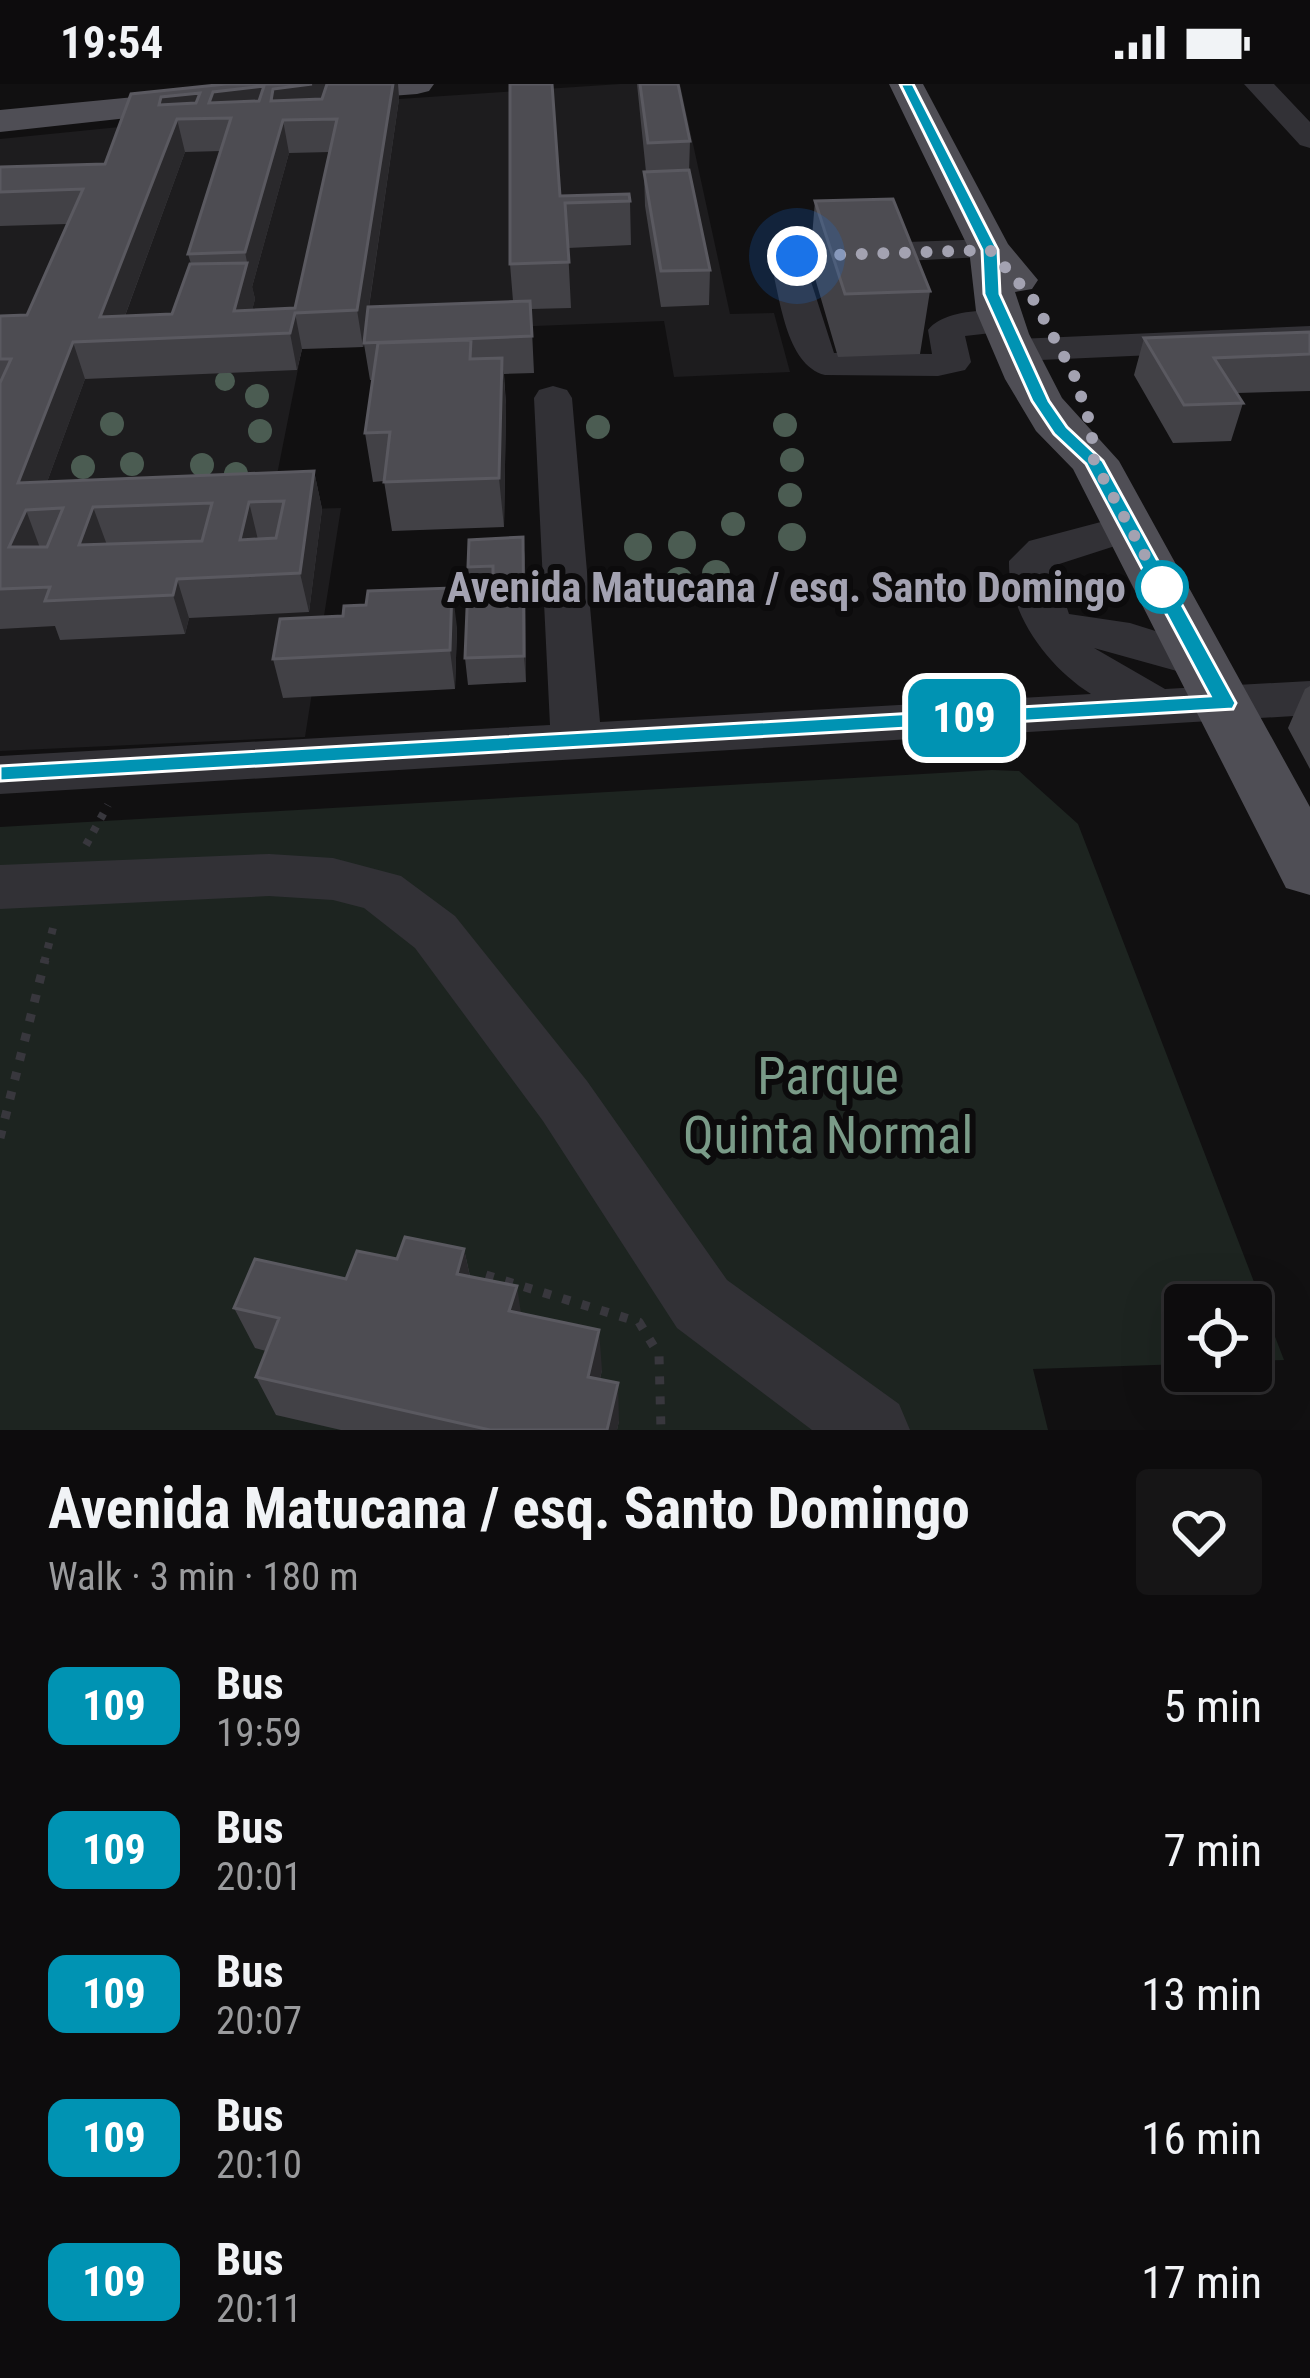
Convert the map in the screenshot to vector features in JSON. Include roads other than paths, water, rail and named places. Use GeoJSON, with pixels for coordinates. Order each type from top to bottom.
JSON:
{"type":"FeatureCollection","features":[{"type":"Feature","properties":{"kind":"main road"},"geometry":{"type":"LineString","coordinates":[[273,96],[417,84]]}},
{"type":"Feature","properties":{"kind":"main road"},"geometry":{"type":"LineString","coordinates":[[906,84],[990,250],[1033,299],[1028,340]]}},
{"type":"Feature","properties":{"kind":"main road"},"geometry":{"type":"LineString","coordinates":[[0,121],[221,95]]}},
{"type":"Feature","properties":{"kind":"main road"},"geometry":{"type":"LineString","coordinates":[[990,250],[988,281],[1028,340],[1049,416],[1094,461],[1310,869]]}},
{"type":"Feature","properties":{"kind":"street"},"geometry":{"type":"LineString","coordinates":[[1258,84],[1310,140]]}},
{"type":"Feature","properties":{"kind":"street"},"geometry":{"type":"LineString","coordinates":[[990,250],[787,260],[817,358],[825,364],[952,362],[946,330],[951,326],[1028,340],[1310,337]]}},
{"type":"Feature","properties":{"kind":"street"},"geometry":{"type":"LineString","coordinates":[[553,398],[576,742]]}},
{"type":"Feature","properties":{"kind":"street"},"geometry":{"type":"LineString","coordinates":[[1132,527],[1045,551],[1031,561],[1031,577],[1056,636],[1088,669],[1161,707]]}},
{"type":"Feature","properties":{"kind":"street"},"geometry":{"type":"LineString","coordinates":[[989,717],[1017,694],[1056,636]]}},
{"type":"Feature","properties":{"kind":"street"},"geometry":{"type":"LineString","coordinates":[[1056,636],[1130,639],[1213,683],[1310,698]]}},
{"type":"Feature","properties":{"kind":"street"},"geometry":{"type":"LineString","coordinates":[[0,775],[1161,707],[1213,683]]}},
{"type":"Feature","properties":{"kind":"street"},"geometry":{"type":"LineString","coordinates":[[0,887],[269,875],[333,879],[380,891],[434,932],[566,1101],[702,1304],[873,1430]]}},
{"type":"Feature","properties":{"kind":"place","name":"Avenida Matucana / esq. Santo Domingo"},"geometry":{"type":"Point","coordinates":[1162,587]}},
{"type":"Feature","properties":{"kind":"park label","name":"Parque Quinta Normal"},"geometry":{"type":"Point","coordinates":[828,1105]}}]}
